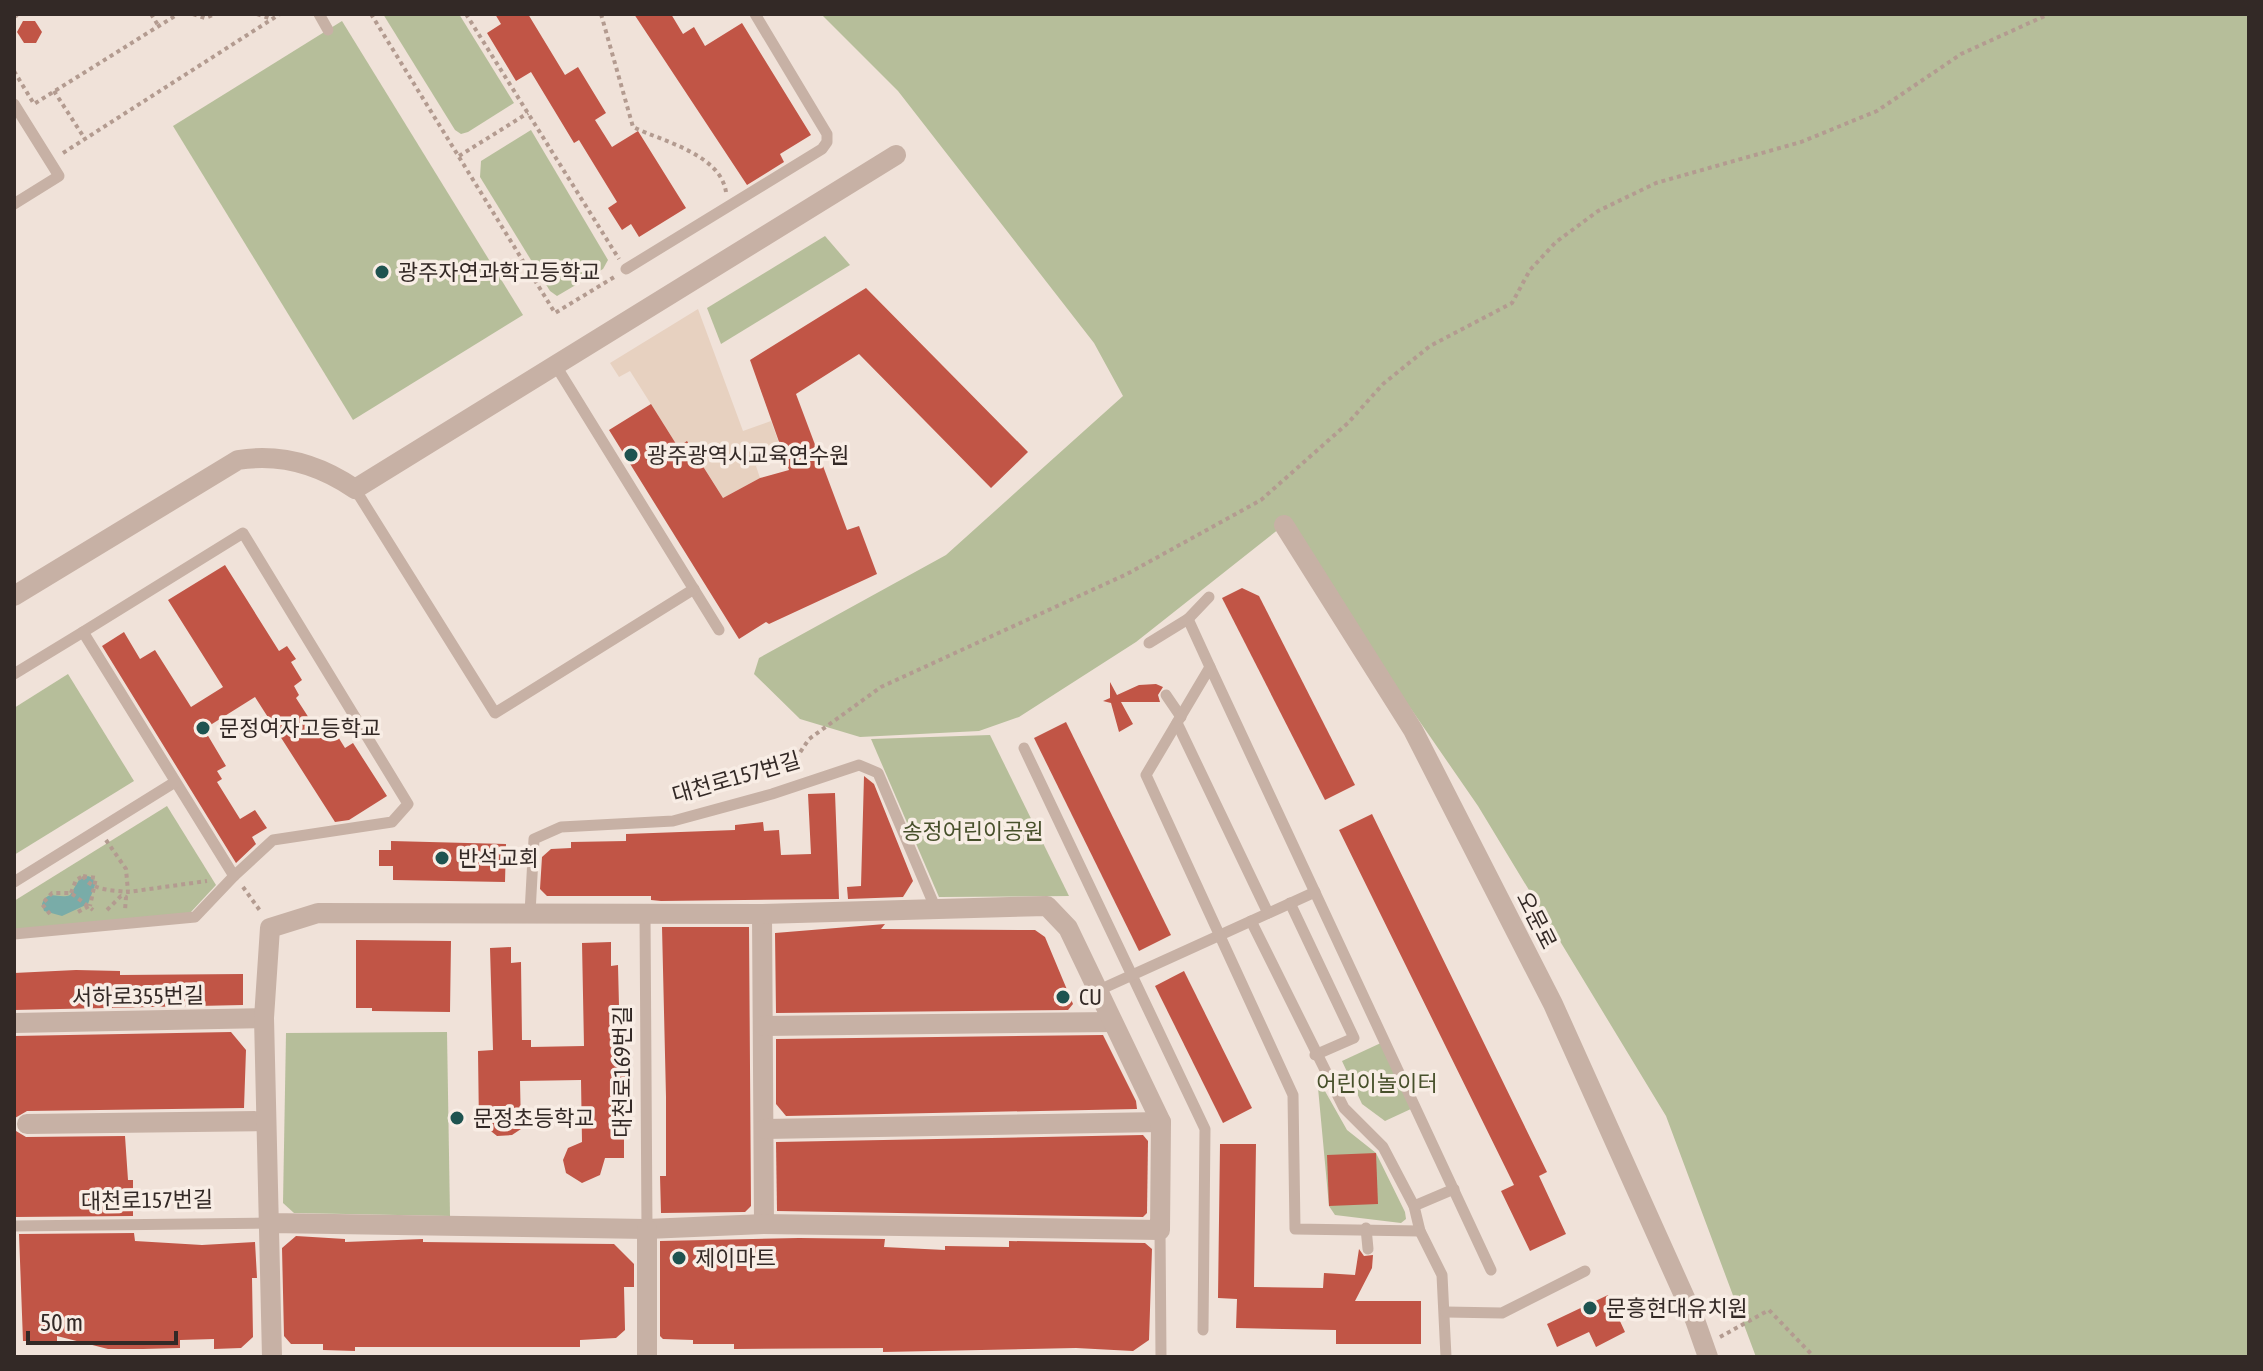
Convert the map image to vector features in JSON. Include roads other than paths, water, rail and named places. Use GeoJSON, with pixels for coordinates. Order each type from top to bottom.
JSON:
{"type":"FeatureCollection","features":[{"type":"Feature","properties":{"kind":"street"},"geometry":{"type":"LineString","coordinates":[[14,596],[238,460],[260,456],[288,458],[340,479],[355,489],[896,155]]}},
{"type":"Feature","properties":{"kind":"street","name":"오문로"},"geometry":{"type":"LineString","coordinates":[[1284,525],[1413,730],[1553,1004],[1706,1352]]}},
{"type":"Feature","properties":{"kind":"street"},"geometry":{"type":"LineString","coordinates":[[270,1223],[647,1229],[764,1224],[911,1225],[1160,1230],[1161,1122],[1068,928],[1047,906],[762,914],[318,913],[270,928],[264,1018],[272,1357]]}},
{"type":"Feature","properties":{"kind":"street"},"geometry":{"type":"LineString","coordinates":[[762,914],[764,1224]]}},
{"type":"Feature","properties":{"kind":"street","name":"서하로355번길"},"geometry":{"type":"LineString","coordinates":[[14,1023],[264,1018]]}},
{"type":"Feature","properties":{"kind":"street"},"geometry":{"type":"LineString","coordinates":[[764,1026],[1112,1022]]}},
{"type":"Feature","properties":{"kind":"street"},"geometry":{"type":"LineString","coordinates":[[21,1124],[266,1121]]}},
{"type":"Feature","properties":{"kind":"street"},"geometry":{"type":"LineString","coordinates":[[765,1129],[1161,1122]]}},
{"type":"Feature","properties":{"kind":"street","name":"대천로169번길"},"geometry":{"type":"LineString","coordinates":[[647,1229],[647,1357]]}},
{"type":"Feature","properties":{"kind":"lane"},"geometry":{"type":"LineString","coordinates":[[319,14],[328,30]]}},
{"type":"Feature","properties":{"kind":"lane"},"geometry":{"type":"LineString","coordinates":[[626,269],[822,149],[827,142],[827,134],[755,14]]}},
{"type":"Feature","properties":{"kind":"lane"},"geometry":{"type":"LineString","coordinates":[[14,104],[59,176],[14,204]]}},
{"type":"Feature","properties":{"kind":"lane"},"geometry":{"type":"LineString","coordinates":[[556,366],[719,630]]}},
{"type":"Feature","properties":{"kind":"lane"},"geometry":{"type":"LineString","coordinates":[[355,489],[495,713],[694,589]]}},
{"type":"Feature","properties":{"kind":"lane"},"geometry":{"type":"LineString","coordinates":[[14,674],[243,533],[408,804],[392,822],[273,840],[195,917],[14,934]]}},
{"type":"Feature","properties":{"kind":"lane"},"geometry":{"type":"LineString","coordinates":[[1149,643],[1188,619],[1209,597]]}},
{"type":"Feature","properties":{"kind":"lane"},"geometry":{"type":"LineString","coordinates":[[1188,619],[1491,1270]]}},
{"type":"Feature","properties":{"kind":"lane"},"geometry":{"type":"LineString","coordinates":[[83,632],[234,876]]}},
{"type":"Feature","properties":{"kind":"lane"},"geometry":{"type":"LineString","coordinates":[[1210,667],[1146,775],[1293,1095],[1295,1229],[1420,1231]]}},
{"type":"Feature","properties":{"kind":"lane"},"geometry":{"type":"LineString","coordinates":[[1166,695],[1268,913]]}},
{"type":"Feature","properties":{"kind":"lane"},"geometry":{"type":"LineString","coordinates":[[1024,748],[1205,1129],[1203,1330]]}},
{"type":"Feature","properties":{"kind":"lane","name":"대천로157번길"},"geometry":{"type":"LineString","coordinates":[[530,913],[534,839],[561,827],[673,821],[772,794],[859,765],[878,773],[935,907]]}},
{"type":"Feature","properties":{"kind":"lane"},"geometry":{"type":"LineString","coordinates":[[14,882],[175,782]]}},
{"type":"Feature","properties":{"kind":"lane"},"geometry":{"type":"LineString","coordinates":[[1097,991],[1315,892]]}},
{"type":"Feature","properties":{"kind":"lane"},"geometry":{"type":"LineString","coordinates":[[1290,903],[1354,1038],[1315,1055]]}},
{"type":"Feature","properties":{"kind":"lane","name":"대천로169번길"},"geometry":{"type":"LineString","coordinates":[[645,914],[647,1229]]}},
{"type":"Feature","properties":{"kind":"lane"},"geometry":{"type":"LineString","coordinates":[[1251,921],[1344,1108],[1383,1147],[1414,1206],[1420,1231],[1442,1275],[1446,1357]]}},
{"type":"Feature","properties":{"kind":"lane"},"geometry":{"type":"LineString","coordinates":[[1414,1206],[1454,1189]]}},
{"type":"Feature","properties":{"kind":"lane","name":"대천로157번길"},"geometry":{"type":"LineString","coordinates":[[19,1226],[270,1223]]}},
{"type":"Feature","properties":{"kind":"lane"},"geometry":{"type":"LineString","coordinates":[[1366,1228],[1368,1249]]}},
{"type":"Feature","properties":{"kind":"lane"},"geometry":{"type":"LineString","coordinates":[[1160,1230],[1161,1357]]}},
{"type":"Feature","properties":{"kind":"lane"},"geometry":{"type":"LineString","coordinates":[[1446,1312],[1502,1313],[1585,1271]]}},
{"type":"Feature","properties":{"kind":"water"},"geometry":{"type":"Polygon","coordinates":[[[88,876],[93,878],[95,885],[88,904],[62,916],[44,911],[44,899],[51,895],[70,895],[79,880],[88,876]]]}},
{"type":"Feature","properties":{"kind":"place","name":"광주자연과학고등학교"},"geometry":{"type":"Point","coordinates":[382,272]}},
{"type":"Feature","properties":{"kind":"place","name":"광주광역시교육연수원"},"geometry":{"type":"Point","coordinates":[631,455]}},
{"type":"Feature","properties":{"kind":"place","name":"문정여자고등학교"},"geometry":{"type":"Point","coordinates":[203,728]}},
{"type":"Feature","properties":{"kind":"place","name":"반석교회"},"geometry":{"type":"Point","coordinates":[442,858]}},
{"type":"Feature","properties":{"kind":"place","name":"CU"},"geometry":{"type":"Point","coordinates":[1063,997]}},
{"type":"Feature","properties":{"kind":"place","name":"문정초등학교"},"geometry":{"type":"Point","coordinates":[457,1118]}},
{"type":"Feature","properties":{"kind":"place","name":"제이마트"},"geometry":{"type":"Point","coordinates":[679,1258]}},
{"type":"Feature","properties":{"kind":"place","name":"문흥현대유치원"},"geometry":{"type":"Point","coordinates":[1590,1308]}},
{"type":"Feature","properties":{"kind":"park label","name":"송정어린이공원"},"geometry":{"type":"Point","coordinates":[973,831]}},
{"type":"Feature","properties":{"kind":"park label","name":"어린이놀이터"},"geometry":{"type":"Point","coordinates":[1377,1083]}}]}
